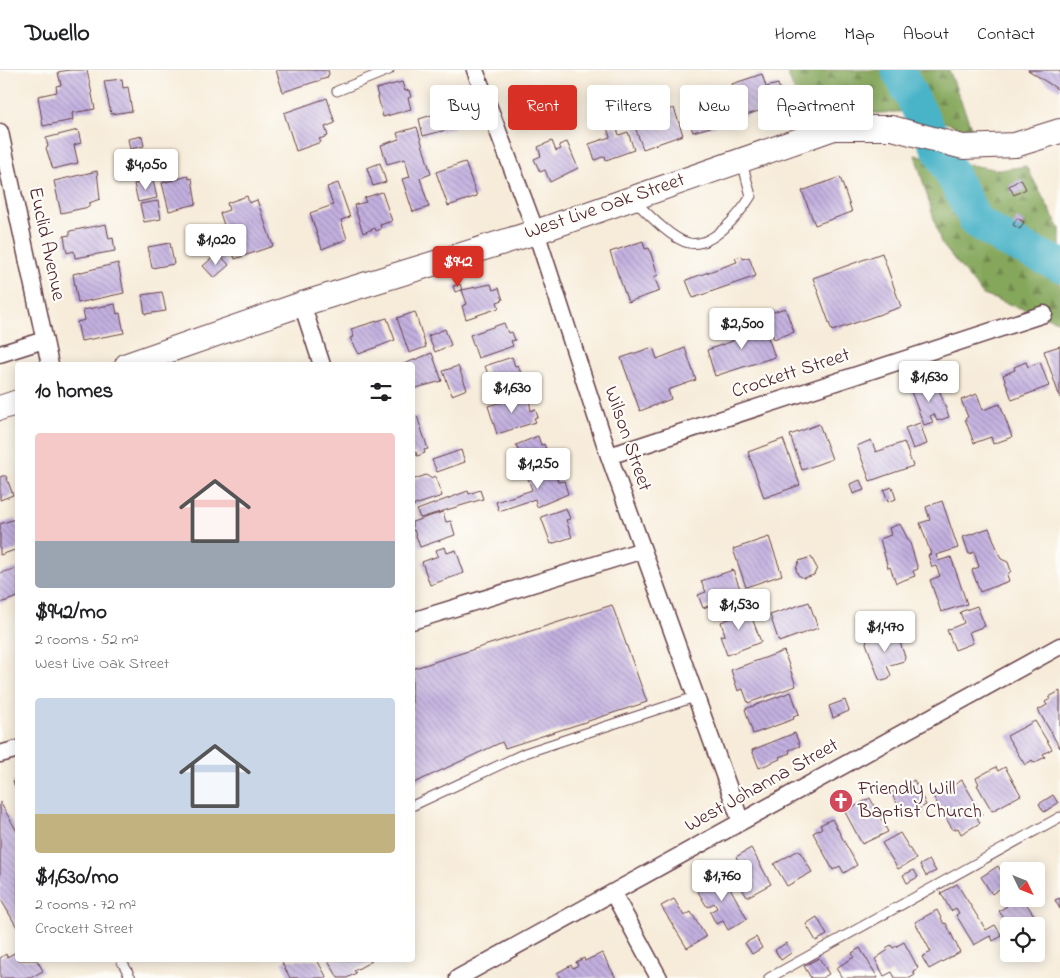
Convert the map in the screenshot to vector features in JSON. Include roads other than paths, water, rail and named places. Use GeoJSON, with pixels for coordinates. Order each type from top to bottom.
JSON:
{"type":"FeatureCollection","features":[{"type":"Feature","properties":{"kind":"street","name":"Wilson Street"},"geometry":{"type":"LineString","coordinates":[[474,70],[536,232],[609,456],[741,822]]}},
{"type":"Feature","properties":{"kind":"street","name":"West Live Oak Street"},"geometry":{"type":"LineString","coordinates":[[144,362],[162,359],[302,304],[536,232],[834,128],[892,128],[963,147],[1015,145],[1060,131]]}},
{"type":"Feature","properties":{"kind":"street","name":"Euclid Avenue"},"geometry":{"type":"LineString","coordinates":[[0,132],[49,362]]}},
{"type":"Feature","properties":{"kind":"street"},"geometry":{"type":"LineString","coordinates":[[302,304],[321,362]]}},
{"type":"Feature","properties":{"kind":"street","name":"Crockett Street"},"geometry":{"type":"LineString","coordinates":[[609,456],[1044,314]]}},
{"type":"Feature","properties":{"kind":"street"},"geometry":{"type":"LineString","coordinates":[[0,354],[44,340]]}},
{"type":"Feature","properties":{"kind":"street"},"geometry":{"type":"LineString","coordinates":[[0,408],[15,403]]}},
{"type":"Feature","properties":{"kind":"street"},"geometry":{"type":"LineString","coordinates":[[415,620],[643,550]]}},
{"type":"Feature","properties":{"kind":"street","name":"West Johanna Street"},"geometry":{"type":"LineString","coordinates":[[458,978],[479,973],[613,893],[1060,646]]}},
{"type":"Feature","properties":{"kind":"street"},"geometry":{"type":"LineString","coordinates":[[0,754],[15,750]]}},
{"type":"Feature","properties":{"kind":"street"},"geometry":{"type":"LineString","coordinates":[[613,893],[660,978]]}},
{"type":"Feature","properties":{"kind":"lane"},"geometry":{"type":"LineString","coordinates":[[337,91],[389,70]]}},
{"type":"Feature","properties":{"kind":"lane"},"geometry":{"type":"LineString","coordinates":[[632,198],[652,218],[683,241],[691,244],[700,242],[715,236],[723,230],[751,196],[741,160]]}},
{"type":"Feature","properties":{"kind":"lane"},"geometry":{"type":"LineString","coordinates":[[415,805],[525,753],[695,697]]}},
{"type":"Feature","properties":{"kind":"lane"},"geometry":{"type":"LineString","coordinates":[[768,978],[1060,817]]}},
{"type":"Feature","properties":{"kind":"lane"},"geometry":{"type":"LineString","coordinates":[[122,962],[131,978]]}},
{"type":"Feature","properties":{"kind":"waterway"},"geometry":{"type":"LineString","coordinates":[[898,70],[976,221],[1005,240],[1060,265]]}},
{"type":"Feature","properties":{"kind":"place","name":"Friendly Will Baptist Church"},"geometry":{"type":"Point","coordinates":[841,801]}}]}
